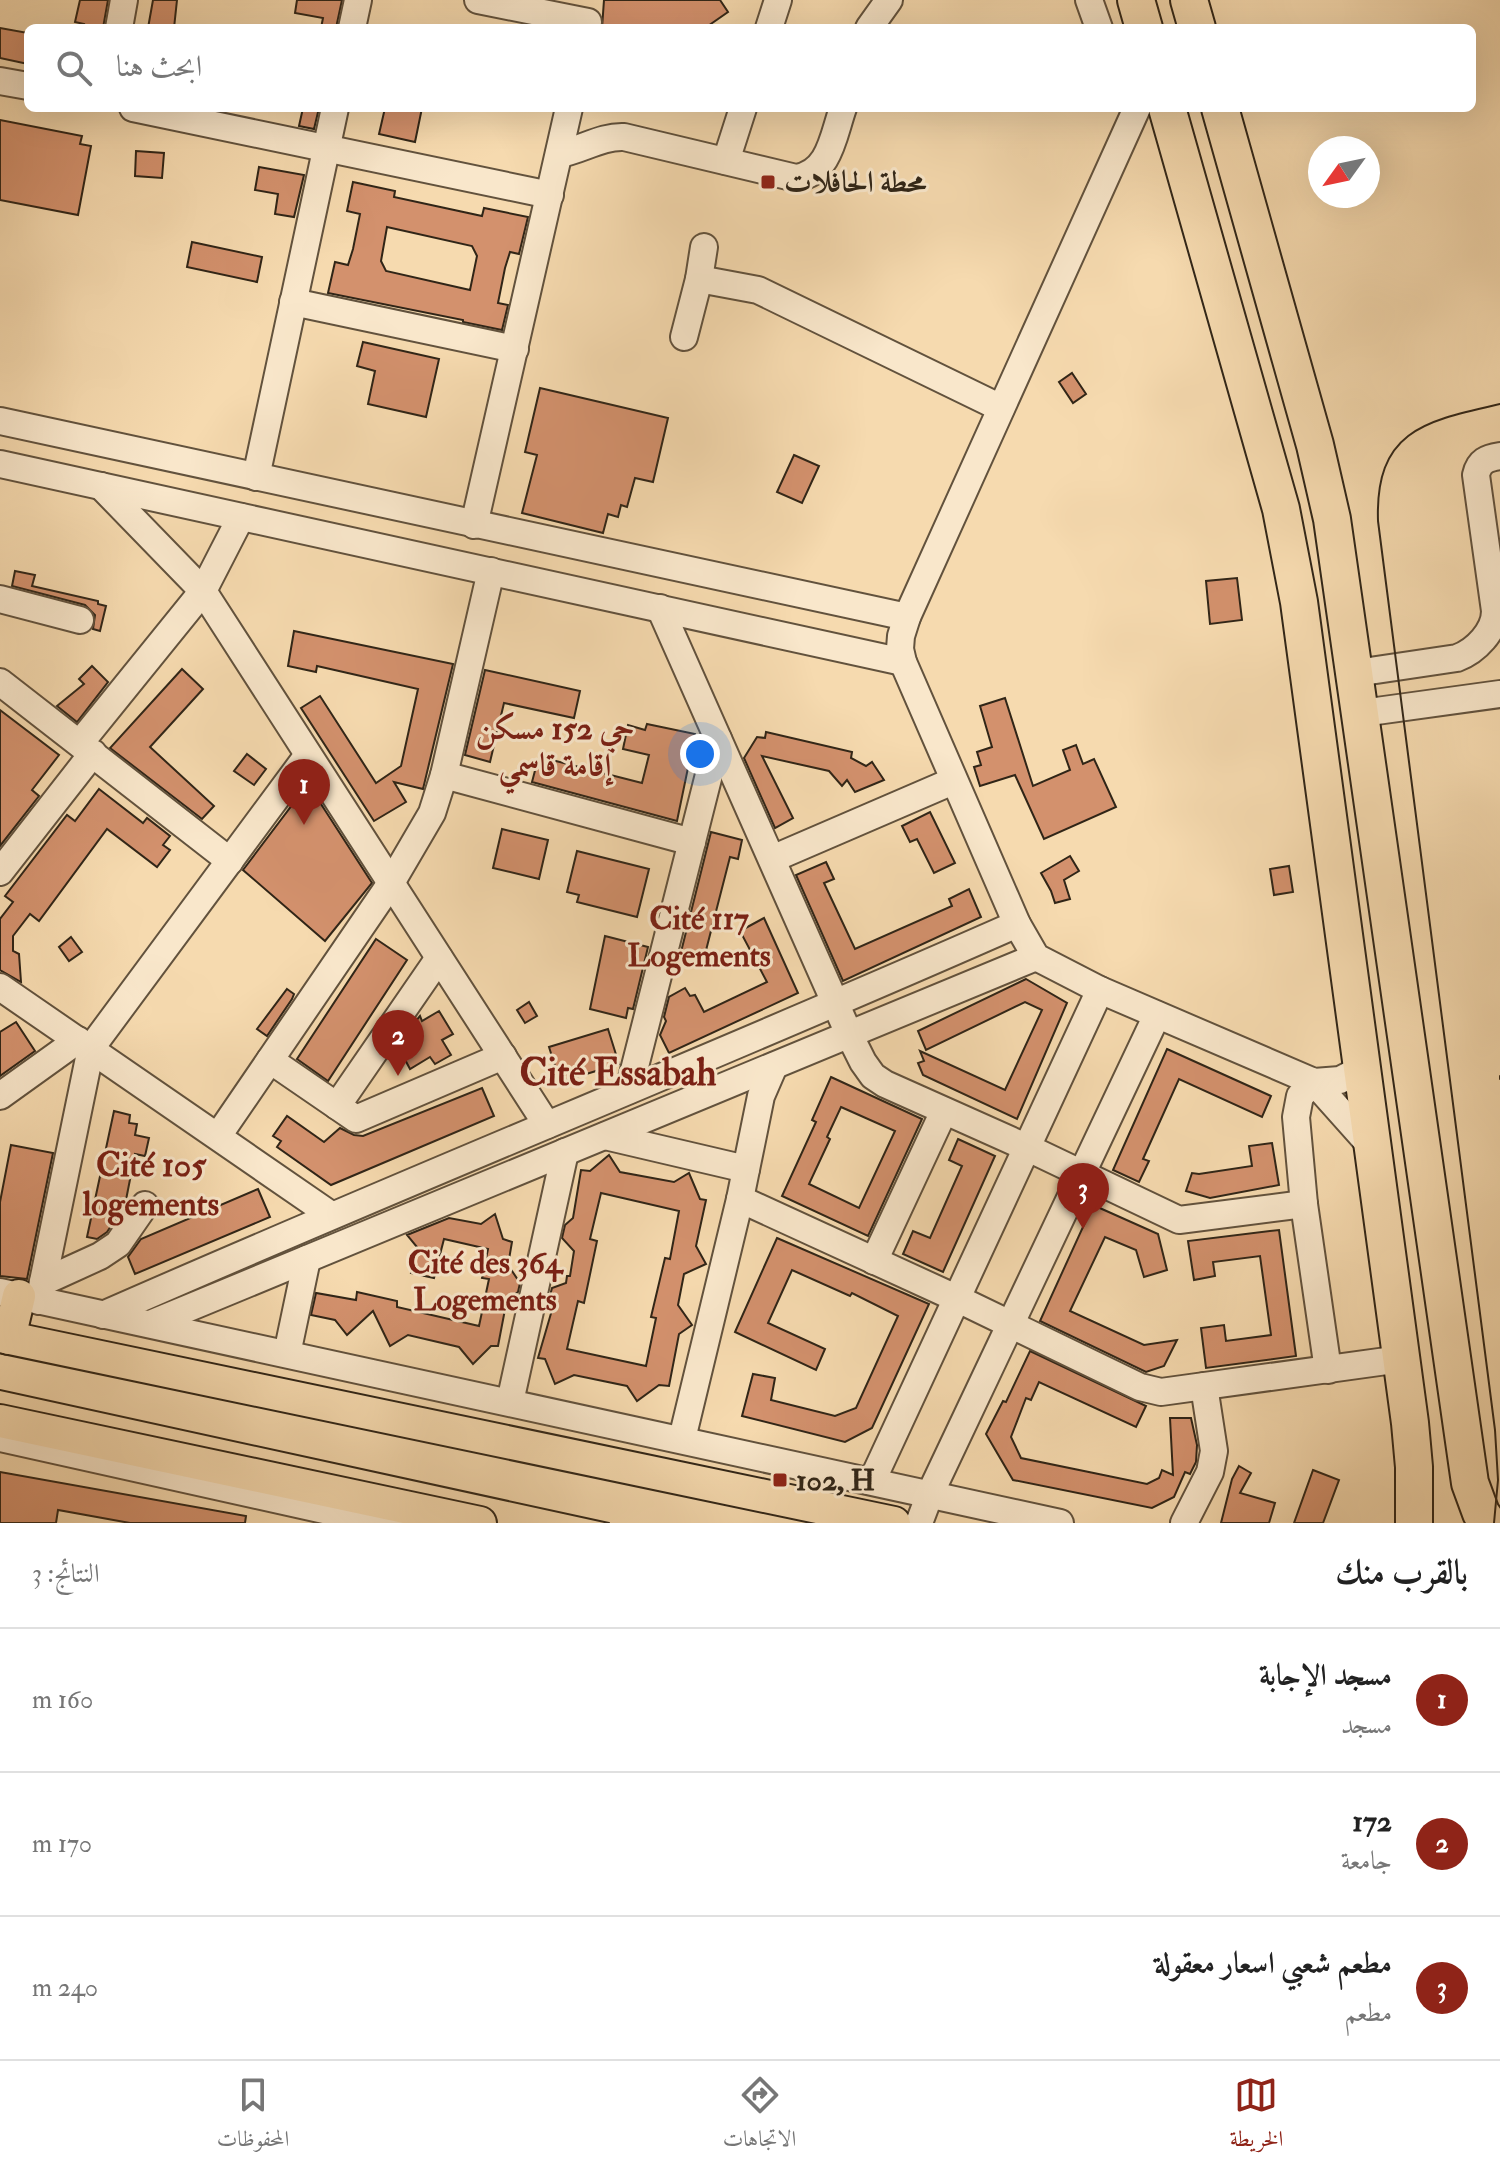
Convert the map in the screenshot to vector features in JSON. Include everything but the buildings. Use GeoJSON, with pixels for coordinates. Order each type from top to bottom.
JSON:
{"type":"FeatureCollection","features":[{"type":"Feature","properties":{"kind":"highway"},"geometry":{"type":"LineString","coordinates":[[1136,0],[1143,24]]}},
{"type":"Feature","properties":{"kind":"highway"},"geometry":{"type":"LineString","coordinates":[[1189,0],[1196,24]]}},
{"type":"Feature","properties":{"kind":"highway"},"geometry":{"type":"LineString","coordinates":[[1221,112],[1315,445],[1332,519],[1468,1470],[1481,1513],[1488,1523]]}},
{"type":"Feature","properties":{"kind":"highway"},"geometry":{"type":"LineString","coordinates":[[1171,120],[1281,509],[1299,602],[1401,1359],[1414,1467],[1414,1523]]}},
{"type":"Feature","properties":{"kind":"main road"},"geometry":{"type":"LineString","coordinates":[[25,1293],[5,1337],[894,1523]]}},
{"type":"Feature","properties":{"kind":"main road"},"geometry":{"type":"LineString","coordinates":[[0,1421],[480,1523]]}},
{"type":"Feature","properties":{"kind":"street"},"geometry":{"type":"LineString","coordinates":[[120,24],[124,0]]}},
{"type":"Feature","properties":{"kind":"street"},"geometry":{"type":"LineString","coordinates":[[353,24],[358,0]]}},
{"type":"Feature","properties":{"kind":"street"},"geometry":{"type":"LineString","coordinates":[[478,0],[589,17]]}},
{"type":"Feature","properties":{"kind":"street"},"geometry":{"type":"LineString","coordinates":[[770,24],[778,0]]}},
{"type":"Feature","properties":{"kind":"street"},"geometry":{"type":"LineString","coordinates":[[872,24],[889,0]]}},
{"type":"Feature","properties":{"kind":"street"},"geometry":{"type":"LineString","coordinates":[[1089,0],[1098,24]]}},
{"type":"Feature","properties":{"kind":"street"},"geometry":{"type":"LineString","coordinates":[[0,81],[24,85]]}},
{"type":"Feature","properties":{"kind":"street"},"geometry":{"type":"LineString","coordinates":[[152,112],[550,195]]}},
{"type":"Feature","properties":{"kind":"street"},"geometry":{"type":"LineString","coordinates":[[256,477],[334,112]]}},
{"type":"Feature","properties":{"kind":"street"},"geometry":{"type":"LineString","coordinates":[[474,525],[568,112]]}},
{"type":"Feature","properties":{"kind":"street"},"geometry":{"type":"LineString","coordinates":[[726,161],[742,112]]}},
{"type":"Feature","properties":{"kind":"street"},"geometry":{"type":"LineString","coordinates":[[559,154],[575,151],[602,139],[624,137],[786,177],[807,177],[824,163],[842,112]]}},
{"type":"Feature","properties":{"kind":"street"},"geometry":{"type":"LineString","coordinates":[[1171,120],[1129,115],[907,617],[900,649],[953,781],[1017,924],[1036,957],[1100,990],[1314,1082],[1372,1147]]}},
{"type":"Feature","properties":{"kind":"street"},"geometry":{"type":"LineString","coordinates":[[684,337],[704,247]]}},
{"type":"Feature","properties":{"kind":"street"},"geometry":{"type":"LineString","coordinates":[[699,279],[758,290],[1001,408]]}},
{"type":"Feature","properties":{"kind":"street"},"geometry":{"type":"LineString","coordinates":[[293,302],[515,349]]}},
{"type":"Feature","properties":{"kind":"street"},"geometry":{"type":"LineString","coordinates":[[0,421],[907,617]]}},
{"type":"Feature","properties":{"kind":"street"},"geometry":{"type":"LineString","coordinates":[[1356,673],[1462,657],[1496,624],[1476,475],[1485,460],[1500,456]]}},
{"type":"Feature","properties":{"kind":"street"},"geometry":{"type":"LineString","coordinates":[[0,464],[903,662]]}},
{"type":"Feature","properties":{"kind":"street"},"geometry":{"type":"LineString","coordinates":[[101,486],[203,591],[547,1125]]}},
{"type":"Feature","properties":{"kind":"street"},"geometry":{"type":"LineString","coordinates":[[0,872],[86,748],[203,591],[241,517]]}},
{"type":"Feature","properties":{"kind":"street"},"geometry":{"type":"LineString","coordinates":[[218,1136],[391,883],[432,813],[444,775],[491,571]]}},
{"type":"Feature","properties":{"kind":"street"},"geometry":{"type":"LineString","coordinates":[[0,599],[80,620]]}},
{"type":"Feature","properties":{"kind":"street"},"geometry":{"type":"LineString","coordinates":[[660,608],[849,1034],[873,1076],[1179,1220],[1304,1204]]}},
{"type":"Feature","properties":{"kind":"street"},"geometry":{"type":"LineString","coordinates":[[0,682],[230,861]]}},
{"type":"Feature","properties":{"kind":"street"},"geometry":{"type":"LineString","coordinates":[[1362,713],[1500,694]]}},
{"type":"Feature","properties":{"kind":"street"},"geometry":{"type":"LineString","coordinates":[[629,1090],[718,739]]}},
{"type":"Feature","properties":{"kind":"street"},"geometry":{"type":"LineString","coordinates":[[0,1096],[84,1044],[230,861],[308,755]]}},
{"type":"Feature","properties":{"kind":"street"},"geometry":{"type":"LineString","coordinates":[[444,775],[692,842]]}},
{"type":"Feature","properties":{"kind":"street"},"geometry":{"type":"LineString","coordinates":[[772,859],[953,781]]}},
{"type":"Feature","properties":{"kind":"street"},"geometry":{"type":"LineString","coordinates":[[103,1315],[331,1215],[837,1004],[1017,924]]}},
{"type":"Feature","properties":{"kind":"street"},"geometry":{"type":"LineString","coordinates":[[150,1324],[1036,957]]}},
{"type":"Feature","properties":{"kind":"street"},"geometry":{"type":"LineString","coordinates":[[337,1106],[439,958]]}},
{"type":"Feature","properties":{"kind":"street"},"geometry":{"type":"LineString","coordinates":[[872,1481],[1100,990]]}},
{"type":"Feature","properties":{"kind":"street"},"geometry":{"type":"LineString","coordinates":[[6,999],[84,1044],[331,1215]]}},
{"type":"Feature","properties":{"kind":"street"},"geometry":{"type":"LineString","coordinates":[[919,1523],[1157,1015]]}},
{"type":"Feature","properties":{"kind":"street"},"geometry":{"type":"LineString","coordinates":[[25,1293],[84,1044]]}},
{"type":"Feature","properties":{"kind":"street"},"geometry":{"type":"LineString","coordinates":[[270,1060],[356,1119],[503,1056]]}},
{"type":"Feature","properties":{"kind":"street"},"geometry":{"type":"LineString","coordinates":[[682,1439],[740,1199],[761,1096],[774,1066]]}},
{"type":"Feature","properties":{"kind":"street"},"geometry":{"type":"LineString","coordinates":[[1328,1370],[1304,1204],[1296,1106],[1306,1088],[1314,1082],[1340,1080],[1363,1068]]}},
{"type":"Feature","properties":{"kind":"street"},"geometry":{"type":"LineString","coordinates":[[874,1261],[944,1111]]}},
{"type":"Feature","properties":{"kind":"street"},"geometry":{"type":"LineString","coordinates":[[605,1136],[746,1169]]}},
{"type":"Feature","properties":{"kind":"street"},"geometry":{"type":"LineString","coordinates":[[510,1402],[565,1152]]}},
{"type":"Feature","properties":{"kind":"street"},"geometry":{"type":"LineString","coordinates":[[740,1199],[1140,1387],[1161,1392],[1401,1359]]}},
{"type":"Feature","properties":{"kind":"street"},"geometry":{"type":"LineString","coordinates":[[25,1293],[118,1244],[145,1205]]}},
{"type":"Feature","properties":{"kind":"street"},"geometry":{"type":"LineString","coordinates":[[287,1354],[307,1259]]}},
{"type":"Feature","properties":{"kind":"street"},"geometry":{"type":"LineString","coordinates":[[25,1293],[103,1315],[1060,1523]]}},
{"type":"Feature","properties":{"kind":"street"},"geometry":{"type":"LineString","coordinates":[[1184,1523],[1210,1472],[1214,1451],[1204,1386]]}},
{"type":"Feature","properties":{"kind":"street"},"geometry":{"type":"LineString","coordinates":[[0,1438],[342,1519],[399,1522],[430,1512]]}},
{"type":"Feature","properties":{"kind":"tram line"},"geometry":{"type":"LineString","coordinates":[[1494,1523],[1498,1480],[1495,1430],[1378,521],[1379,491],[1385,467],[1396,448],[1428,424],[1500,404]]}},
{"type":"Feature","properties":{"kind":"tram line"},"geometry":{"type":"LineString","coordinates":[[0,1390],[609,1523]]}},
{"type":"Feature","properties":{"kind":"place","name":"محطة الحافلات"},"geometry":{"type":"Point","coordinates":[768,182]}},
{"type":"Feature","properties":{"kind":"place","name":"مسجد الإجابة"},"geometry":{"type":"Point","coordinates":[304,825]}},
{"type":"Feature","properties":{"kind":"place","name":"172"},"geometry":{"type":"Point","coordinates":[398,1076]}},
{"type":"Feature","properties":{"kind":"place","name":"مطعم شعبي اسعار معقولة"},"geometry":{"type":"Point","coordinates":[1083,1229]}},
{"type":"Feature","properties":{"kind":"place","name":"102, H"},"geometry":{"type":"Point","coordinates":[780,1480]}},
{"type":"Feature","properties":{"kind":"district","name":"حي 152 مسكن إقامة قاسمي"},"geometry":{"type":"Point","coordinates":[555,746]}},
{"type":"Feature","properties":{"kind":"district","name":"Cité 117 Logements"},"geometry":{"type":"Point","coordinates":[699,936]}},
{"type":"Feature","properties":{"kind":"district","name":"Cité Essabah"},"geometry":{"type":"Point","coordinates":[618,1072]}},
{"type":"Feature","properties":{"kind":"district","name":"Cité 105 logements"},"geometry":{"type":"Point","coordinates":[151,1184]}},
{"type":"Feature","properties":{"kind":"district","name":"Cité des 364 Logements"},"geometry":{"type":"Point","coordinates":[485,1280]}}]}
